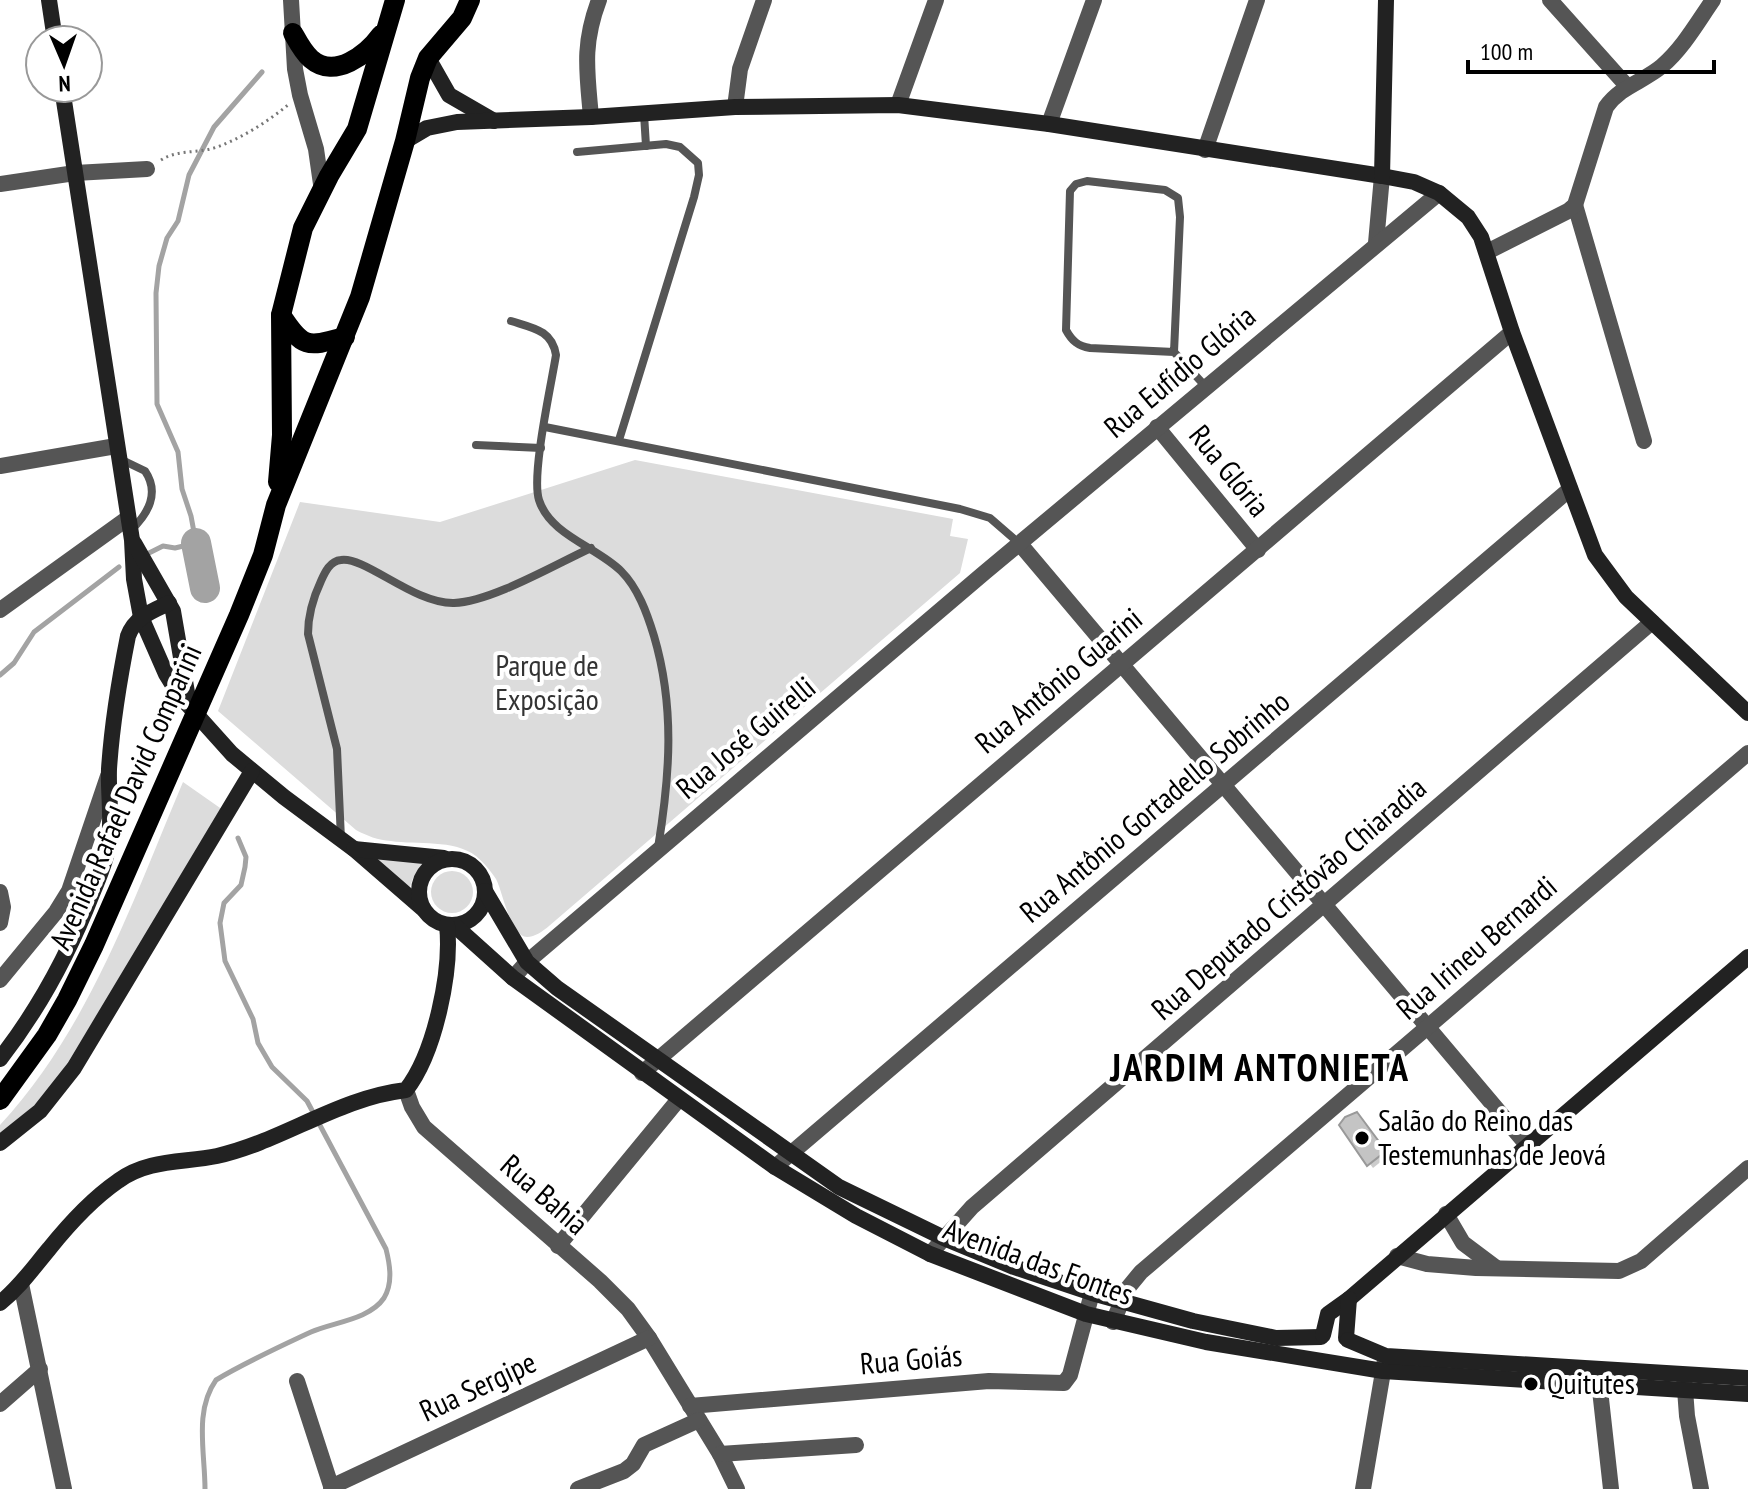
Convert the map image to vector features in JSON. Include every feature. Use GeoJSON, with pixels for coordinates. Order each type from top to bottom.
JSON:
{"type":"FeatureCollection","features":[{"type":"Feature","properties":{"kind":"main road"},"geometry":{"type":"LineString","coordinates":[[49,0],[53,24]]}},
{"type":"Feature","properties":{"kind":"main road","name":"Avenida Rafael David Comparini"},"geometry":{"type":"LineString","coordinates":[[276,505],[282,435],[281,315],[303,228],[357,129],[395,0]]}},
{"type":"Feature","properties":{"kind":"main road","name":"Avenida Rafael David Comparini"},"geometry":{"type":"LineString","coordinates":[[0,1100],[47,1035],[67,1000],[218,664],[263,555],[276,505],[314,406],[360,297],[405,141],[412,104],[428,58],[462,18],[470,0]]}},
{"type":"Feature","properties":{"kind":"main road"},"geometry":{"type":"LineString","coordinates":[[1382,176],[1386,0]]}},
{"type":"Feature","properties":{"kind":"main road"},"geometry":{"type":"LineString","coordinates":[[293,33],[313,61],[326,66],[356,60],[370,50],[386,28]]}},
{"type":"Feature","properties":{"kind":"main road"},"geometry":{"type":"LineString","coordinates":[[428,58],[449,95],[495,122]]}},
{"type":"Feature","properties":{"kind":"main road"},"geometry":{"type":"LineString","coordinates":[[64,104],[130,530],[169,603],[178,635],[189,706]]}},
{"type":"Feature","properties":{"kind":"main road"},"geometry":{"type":"LineString","coordinates":[[405,141],[427,128],[440,125],[735,107],[898,105],[1049,124],[1414,182],[1439,193],[1468,217],[1481,237],[1512,332],[1595,555],[1626,597],[1748,713]]}},
{"type":"Feature","properties":{"kind":"main road"},"geometry":{"type":"LineString","coordinates":[[281,315],[295,337],[309,345],[345,337]]}},
{"type":"Feature","properties":{"kind":"main road","name":"Avenida das Fontes"},"geometry":{"type":"LineString","coordinates":[[130,530],[141,617],[172,684],[217,740],[284,797],[348,844],[437,922],[451,925],[513,978],[775,1167],[856,1216],[930,1254],[1086,1314],[1113,1322],[1331,1364],[1384,1364],[1685,1382],[1748,1378]]}},
{"type":"Feature","properties":{"kind":"main road"},"geometry":{"type":"LineString","coordinates":[[0,1059],[30,1018],[64,958],[100,874],[111,829],[109,775],[114,704],[128,636],[141,617],[169,603]]}},
{"type":"Feature","properties":{"kind":"main road"},"geometry":{"type":"LineString","coordinates":[[153,645],[178,635]]}},
{"type":"Feature","properties":{"kind":"main road"},"geometry":{"type":"LineString","coordinates":[[0,1143],[40,1111],[74,1068],[252,771]]}},
{"type":"Feature","properties":{"kind":"main road","name":"Avenida das Fontes"},"geometry":{"type":"LineString","coordinates":[[348,844],[453,859],[471,865],[479,873],[485,891],[527,962],[557,988],[839,1187],[944,1238],[1014,1267],[1120,1302],[1266,1336],[1322,1336]]}},
{"type":"Feature","properties":{"kind":"main road"},"geometry":{"type":"LineString","coordinates":[[422,908],[418,889],[426,871],[434,864],[453,859]]}},
{"type":"Feature","properties":{"kind":"main road"},"geometry":{"type":"LineString","coordinates":[[0,1303],[21,1284],[82,1212],[136,1170],[155,1164],[216,1156],[260,1142],[352,1101],[383,1092],[406,1090],[418,1075],[428,1052],[447,969],[451,925],[473,918],[484,901],[485,891]]}},
{"type":"Feature","properties":{"kind":"main road"},"geometry":{"type":"LineString","coordinates":[[1349,1299],[1348,1356],[1340,1363],[1331,1364],[1319,1355],[1317,1344],[1328,1314],[1748,957]]}},
{"type":"Feature","properties":{"kind":"main road"},"geometry":{"type":"LineString","coordinates":[[1322,1336],[1335,1332],[1347,1339]]}},
{"type":"Feature","properties":{"kind":"main road","name":"Avenida das Fontes"},"geometry":{"type":"LineString","coordinates":[[1347,1339],[1384,1364]]}},
{"type":"Feature","properties":{"kind":"main road","name":"Avenida das Fontes"},"geometry":{"type":"LineString","coordinates":[[1685,1382],[1748,1394]]}},
{"type":"Feature","properties":{"kind":"street"},"geometry":{"type":"LineString","coordinates":[[291,0],[300,95],[316,149],[322,191]]}},
{"type":"Feature","properties":{"kind":"street"},"geometry":{"type":"LineString","coordinates":[[591,117],[586,44],[599,0]]}},
{"type":"Feature","properties":{"kind":"street"},"geometry":{"type":"LineString","coordinates":[[735,107],[740,69],[764,0]]}},
{"type":"Feature","properties":{"kind":"street"},"geometry":{"type":"LineString","coordinates":[[898,105],[936,0]]}},
{"type":"Feature","properties":{"kind":"street"},"geometry":{"type":"LineString","coordinates":[[1049,124],[1094,0]]}},
{"type":"Feature","properties":{"kind":"street"},"geometry":{"type":"LineString","coordinates":[[1205,150],[1257,0]]}},
{"type":"Feature","properties":{"kind":"street"},"geometry":{"type":"LineString","coordinates":[[1550,0],[1627,86]]}},
{"type":"Feature","properties":{"kind":"street"},"geometry":{"type":"LineString","coordinates":[[1487,252],[1575,205],[1606,107],[1614,95],[1647,77],[1677,52],[1713,0]]}},
{"type":"Feature","properties":{"kind":"street"},"geometry":{"type":"LineString","coordinates":[[0,184],[75,173],[147,169]]}},
{"type":"Feature","properties":{"kind":"street"},"geometry":{"type":"LineString","coordinates":[[1376,243],[1382,176]]}},
{"type":"Feature","properties":{"kind":"street","name":"Rua Eufídio Glória"},"geometry":{"type":"LineString","coordinates":[[1020,544],[1439,193]]}},
{"type":"Feature","properties":{"kind":"street"},"geometry":{"type":"LineString","coordinates":[[1575,205],[1644,441]]}},
{"type":"Feature","properties":{"kind":"street","name":"Rua Antônio Guarini"},"geometry":{"type":"LineString","coordinates":[[642,1073],[1512,332]]}},
{"type":"Feature","properties":{"kind":"street","name":"Rua Glória"},"geometry":{"type":"LineString","coordinates":[[1157,427],[1258,550]]}},
{"type":"Feature","properties":{"kind":"street"},"geometry":{"type":"LineString","coordinates":[[0,466],[117,452]]}},
{"type":"Feature","properties":{"kind":"street","name":"Rua Antônio Gortadello Sobrinho"},"geometry":{"type":"LineString","coordinates":[[775,1167],[1570,489]]}},
{"type":"Feature","properties":{"kind":"street"},"geometry":{"type":"LineString","coordinates":[[0,610],[130,530]]}},
{"type":"Feature","properties":{"kind":"street"},"geometry":{"type":"LineString","coordinates":[[1020,544],[1528,1146]]}},
{"type":"Feature","properties":{"kind":"street","name":"Rua José Guirelli"},"geometry":{"type":"LineString","coordinates":[[513,978],[527,962],[658,848],[1020,544]]}},
{"type":"Feature","properties":{"kind":"street","name":"Rua Deputado Cristóvão Chiaradia"},"geometry":{"type":"LineString","coordinates":[[930,1254],[972,1207],[1652,622]]}},
{"type":"Feature","properties":{"kind":"street","name":"Rua Irineu Bernardi"},"geometry":{"type":"LineString","coordinates":[[1113,1322],[1120,1302],[1141,1272],[1748,753]]}},
{"type":"Feature","properties":{"kind":"street"},"geometry":{"type":"LineString","coordinates":[[0,980],[56,912],[69,891],[109,775]]}},
{"type":"Feature","properties":{"kind":"street"},"geometry":{"type":"LineString","coordinates":[[0,892],[3,907],[0,923]]}},
{"type":"Feature","properties":{"kind":"street","name":"Rua Bahia"},"geometry":{"type":"LineString","coordinates":[[406,1090],[424,1127],[616,1296],[649,1338],[720,1454],[737,1489]]}},
{"type":"Feature","properties":{"kind":"street"},"geometry":{"type":"LineString","coordinates":[[558,1246],[679,1099]]}},
{"type":"Feature","properties":{"kind":"street"},"geometry":{"type":"LineString","coordinates":[[1397,1256],[1427,1264],[1610,1272],[1641,1261],[1748,1168]]}},
{"type":"Feature","properties":{"kind":"street"},"geometry":{"type":"LineString","coordinates":[[1446,1214],[1463,1243],[1496,1267]]}},
{"type":"Feature","properties":{"kind":"street"},"geometry":{"type":"LineString","coordinates":[[21,1284],[64,1489]]}},
{"type":"Feature","properties":{"kind":"street"},"geometry":{"type":"LineString","coordinates":[[1086,1314],[1092,1293]]}},
{"type":"Feature","properties":{"kind":"street","name":"Rua Goiás"},"geometry":{"type":"LineString","coordinates":[[694,1413],[989,1381],[1064,1383],[1070,1375],[1086,1314]]}},
{"type":"Feature","properties":{"kind":"street","name":"Rua Sergipe"},"geometry":{"type":"LineString","coordinates":[[331,1488],[649,1338]]}},
{"type":"Feature","properties":{"kind":"street"},"geometry":{"type":"LineString","coordinates":[[1363,1489],[1384,1364]]}},
{"type":"Feature","properties":{"kind":"street"},"geometry":{"type":"LineString","coordinates":[[0,1404],[40,1369]]}},
{"type":"Feature","properties":{"kind":"street"},"geometry":{"type":"LineString","coordinates":[[1598,1378],[1611,1489]]}},
{"type":"Feature","properties":{"kind":"street"},"geometry":{"type":"LineString","coordinates":[[297,1381],[331,1488]]}},
{"type":"Feature","properties":{"kind":"street"},"geometry":{"type":"LineString","coordinates":[[1685,1382],[1701,1489]]}},
{"type":"Feature","properties":{"kind":"street"},"geometry":{"type":"LineString","coordinates":[[578,1489],[629,1468],[644,1445],[694,1413]]}},
{"type":"Feature","properties":{"kind":"street"},"geometry":{"type":"LineString","coordinates":[[720,1454],[856,1445]]}},
{"type":"Feature","properties":{"kind":"lane"},"geometry":{"type":"LineString","coordinates":[[644,114],[646,146]]}},
{"type":"Feature","properties":{"kind":"lane"},"geometry":{"type":"LineString","coordinates":[[577,152],[666,144],[680,147],[698,163],[694,197],[619,440]]}},
{"type":"Feature","properties":{"kind":"lane"},"geometry":{"type":"LineString","coordinates":[[1174,352],[1180,217],[1178,198],[1165,190],[1087,181],[1076,184],[1070,191],[1066,330],[1070,337],[1081,346],[1090,348],[1174,352],[1206,387]]}},
{"type":"Feature","properties":{"kind":"lane"},"geometry":{"type":"LineString","coordinates":[[511,321],[541,330],[554,344],[556,355],[536,481],[540,504],[552,522],[622,572],[636,590],[660,657],[667,692],[670,740],[667,790],[658,848]]}},
{"type":"Feature","properties":{"kind":"lane"},"geometry":{"type":"LineString","coordinates":[[545,427],[978,514],[1001,526],[1020,544]]}},
{"type":"Feature","properties":{"kind":"lane"},"geometry":{"type":"LineString","coordinates":[[476,445],[541,448]]}},
{"type":"Feature","properties":{"kind":"lane"},"geometry":{"type":"LineString","coordinates":[[117,452],[145,471],[152,488],[146,515],[130,530]]}},
{"type":"Feature","properties":{"kind":"lane"},"geometry":{"type":"LineString","coordinates":[[348,844],[337,749],[308,634],[308,619],[316,591],[331,564],[341,560],[354,561],[410,592],[454,603],[489,595],[591,548]]}},
{"type":"Feature","properties":{"kind":"path"},"geometry":{"type":"LineString","coordinates":[[147,169],[171,154],[214,148],[271,119],[300,95]]}},
{"type":"Feature","properties":{"kind":"green space","name":"Parque de Exposição"},"geometry":{"type":"Polygon","coordinates":[[[635,460],[953,519],[950,536],[968,539],[960,573],[549,926],[527,937],[516,929],[496,879],[476,856],[457,847],[386,840],[356,830],[218,711],[300,502],[440,522],[635,460]]]}},
{"type":"Feature","properties":{"kind":"green space"},"geometry":{"type":"Polygon","coordinates":[[[183,782],[223,810],[51,1090],[0,1136],[0,1125],[59,1048],[84,1005],[127,917],[183,782]]]}},
{"type":"Feature","properties":{"kind":"green space"},"geometry":{"type":"Polygon","coordinates":[[[369,855],[423,863],[410,887],[369,855]]]}},
{"type":"Feature","properties":{"kind":"green space"},"geometry":{"type":"Polygon","coordinates":[[[452,871],[467,877],[473,892],[467,907],[452,913],[437,907],[431,892],[437,877],[452,871]]]}},
{"type":"Feature","properties":{"kind":"building","name":"Salão do Reino das Testemunhas de Jeová"},"geometry":{"type":"Polygon","coordinates":[[[1357,1112],[1386,1151],[1367,1166],[1339,1125],[1345,1117],[1357,1112]]]}},
{"type":"Feature","properties":{"kind":"waterway"},"geometry":{"type":"LineString","coordinates":[[147,554],[163,546],[175,548],[196,543],[182,489],[178,452],[157,404],[156,293],[159,266],[167,238],[178,221],[189,175],[214,127],[262,72]]}},
{"type":"Feature","properties":{"kind":"waterway"},"geometry":{"type":"LineString","coordinates":[[196,543],[205,588]]}},
{"type":"Feature","properties":{"kind":"waterway"},"geometry":{"type":"LineString","coordinates":[[0,675],[14,663],[34,632],[119,567]]}},
{"type":"Feature","properties":{"kind":"waterway"},"geometry":{"type":"LineString","coordinates":[[205,1489],[203,1418],[209,1392],[216,1380],[311,1332],[369,1311],[384,1298],[390,1280],[386,1249],[307,1101],[272,1067],[258,1043],[253,1019],[225,961],[220,923],[224,903],[241,885],[245,867],[246,857],[238,838]]}},
{"type":"Feature","properties":{"kind":"place","name":"Salão do Reino das Testemunhas de Jeová"},"geometry":{"type":"Point","coordinates":[1362,1138]}},
{"type":"Feature","properties":{"kind":"place","name":"Quitutes"},"geometry":{"type":"Point","coordinates":[1531,1384]}},
{"type":"Feature","properties":{"kind":"district","name":"JARDIM ANTONIETA"},"geometry":{"type":"Point","coordinates":[1260,1068]}}]}
